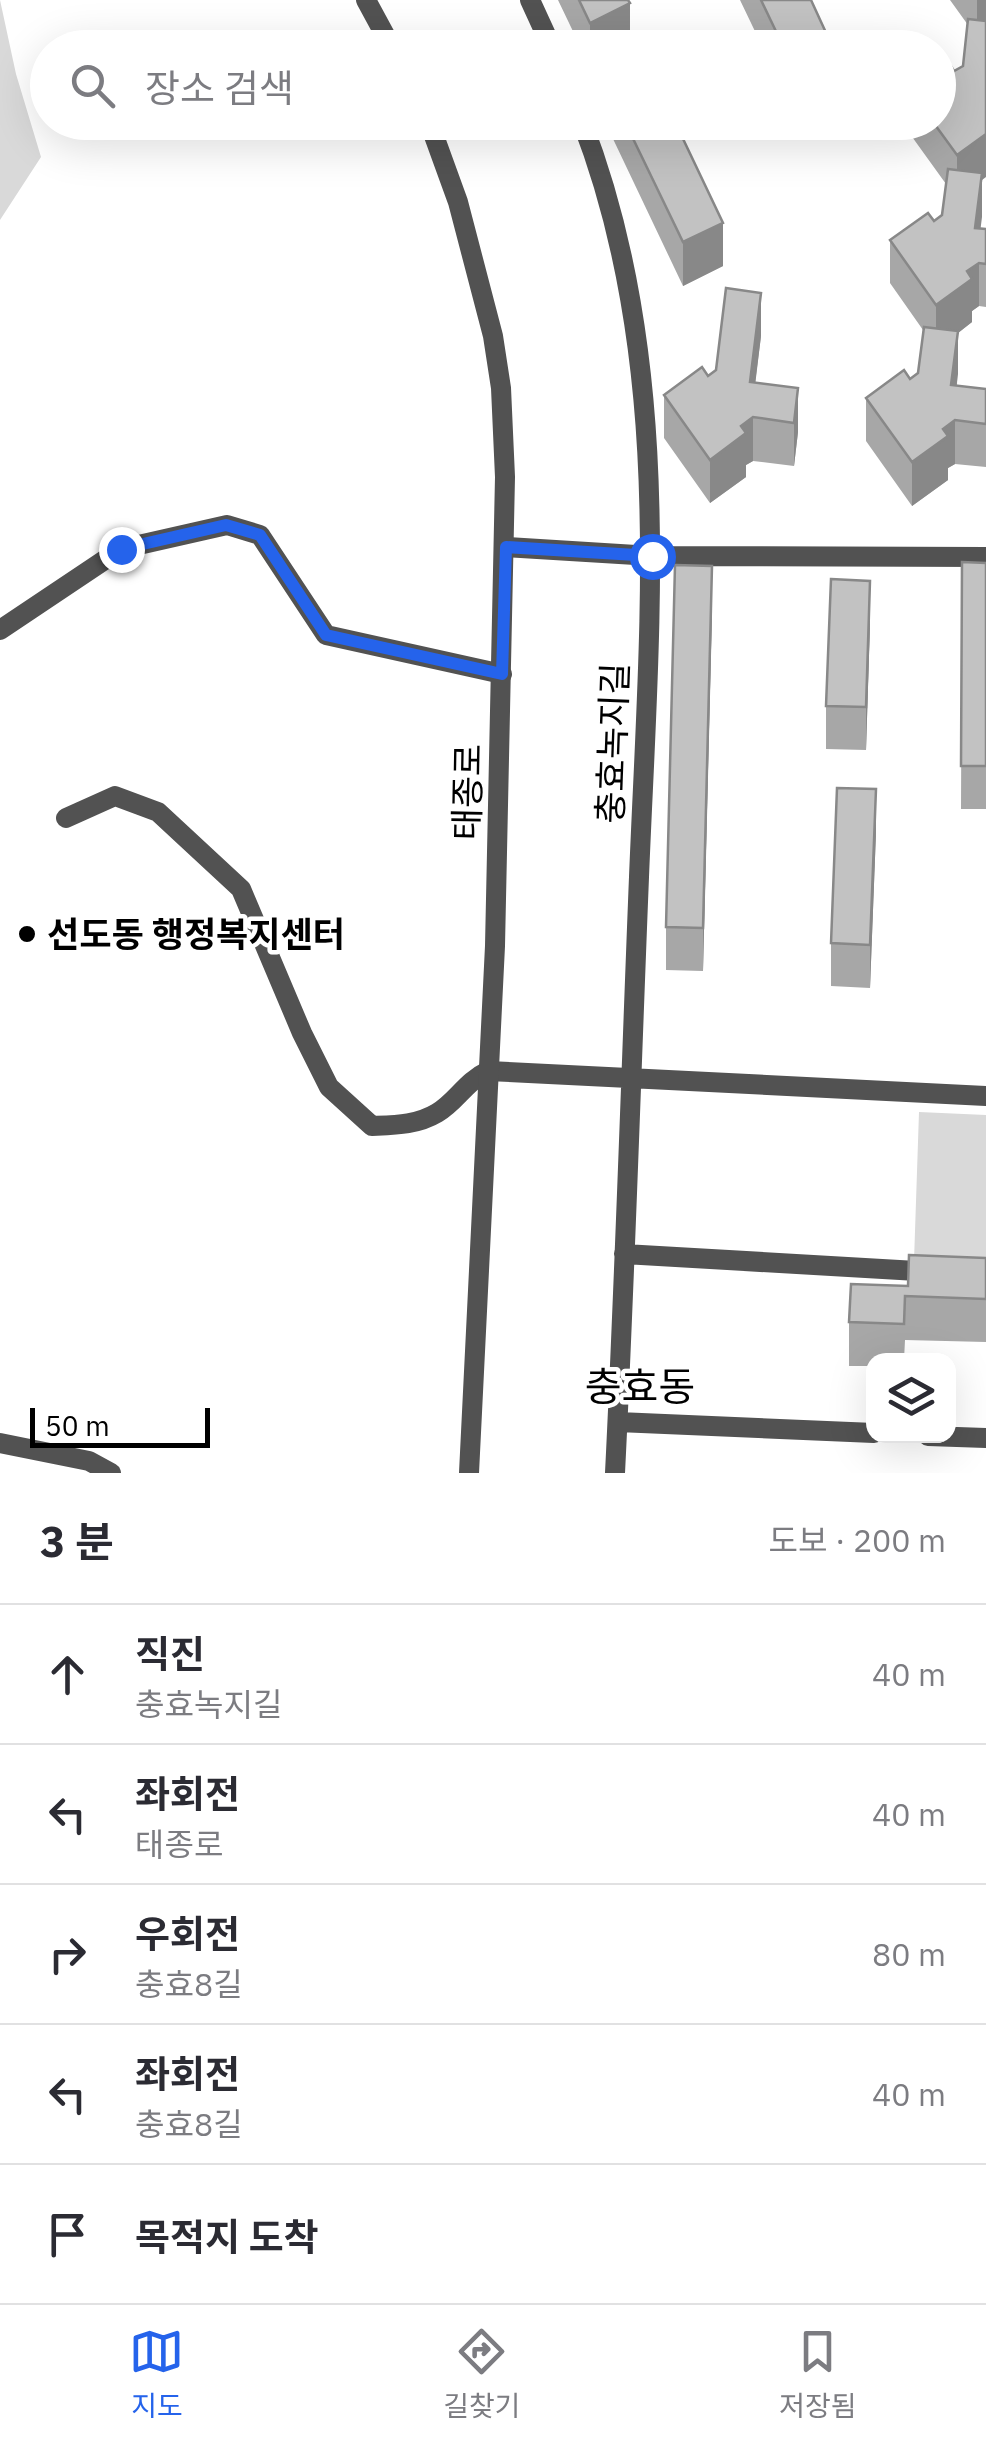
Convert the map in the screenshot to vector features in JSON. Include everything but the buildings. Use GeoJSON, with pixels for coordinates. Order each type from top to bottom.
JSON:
{"type":"FeatureCollection","features":[{"type":"Feature","properties":{"kind":"street"},"geometry":{"type":"LineString","coordinates":[[366,0],[382,30]]}},
{"type":"Feature","properties":{"kind":"street"},"geometry":{"type":"LineString","coordinates":[[530,0],[544,30]]}},
{"type":"Feature","properties":{"kind":"street","name":"태종로"},"geometry":{"type":"LineString","coordinates":[[436,140],[458,202],[493,336],[501,388],[506,547],[496,946],[469,1473]]}},
{"type":"Feature","properties":{"kind":"street","name":"충효녹지길"},"geometry":{"type":"LineString","coordinates":[[588,140],[615,225],[628,284],[639,357],[652,556],[615,1473]]}},
{"type":"Feature","properties":{"kind":"street"},"geometry":{"type":"LineString","coordinates":[[0,630],[121,549],[226,525],[260,535],[326,635],[502,674]]}},
{"type":"Feature","properties":{"kind":"street"},"geometry":{"type":"LineString","coordinates":[[506,547],[652,556],[986,557]]}},
{"type":"Feature","properties":{"kind":"street"},"geometry":{"type":"LineString","coordinates":[[66,818],[114,796],[158,812],[241,889],[329,1087],[372,1126],[412,1124],[440,1112],[470,1080],[488,1071],[986,1096]]}},
{"type":"Feature","properties":{"kind":"street"},"geometry":{"type":"LineString","coordinates":[[624,1254],[986,1275]]}},
{"type":"Feature","properties":{"kind":"street"},"geometry":{"type":"LineString","coordinates":[[618,1422],[866,1433]]}},
{"type":"Feature","properties":{"kind":"street"},"geometry":{"type":"LineString","coordinates":[[956,1437],[986,1438]]}},
{"type":"Feature","properties":{"kind":"street"},"geometry":{"type":"LineString","coordinates":[[0,1443],[90,1462],[111,1473]]}},
{"type":"Feature","properties":{"kind":"shaded area"},"geometry":{"type":"Polygon","coordinates":[[[0,0],[30,120],[30,140],[36,140],[41,157],[0,220],[0,0]]]}},
{"type":"Feature","properties":{"kind":"shaded area"},"geometry":{"type":"Polygon","coordinates":[[[919,1112],[986,1115],[986,1266],[914,1261],[919,1112]]]}},
{"type":"Feature","properties":{"kind":"place","name":"선도동 행정복지센터"},"geometry":{"type":"Point","coordinates":[27,934]}},
{"type":"Feature","properties":{"kind":"district","name":"충효동"},"geometry":{"type":"Point","coordinates":[640,1386]}},
{"type":"Feature","properties":{"kind":"route"},"geometry":{"type":"LineString","coordinates":[[121,549],[226,525],[260,535],[326,635],[502,674],[506,547],[652,556]]}}]}
